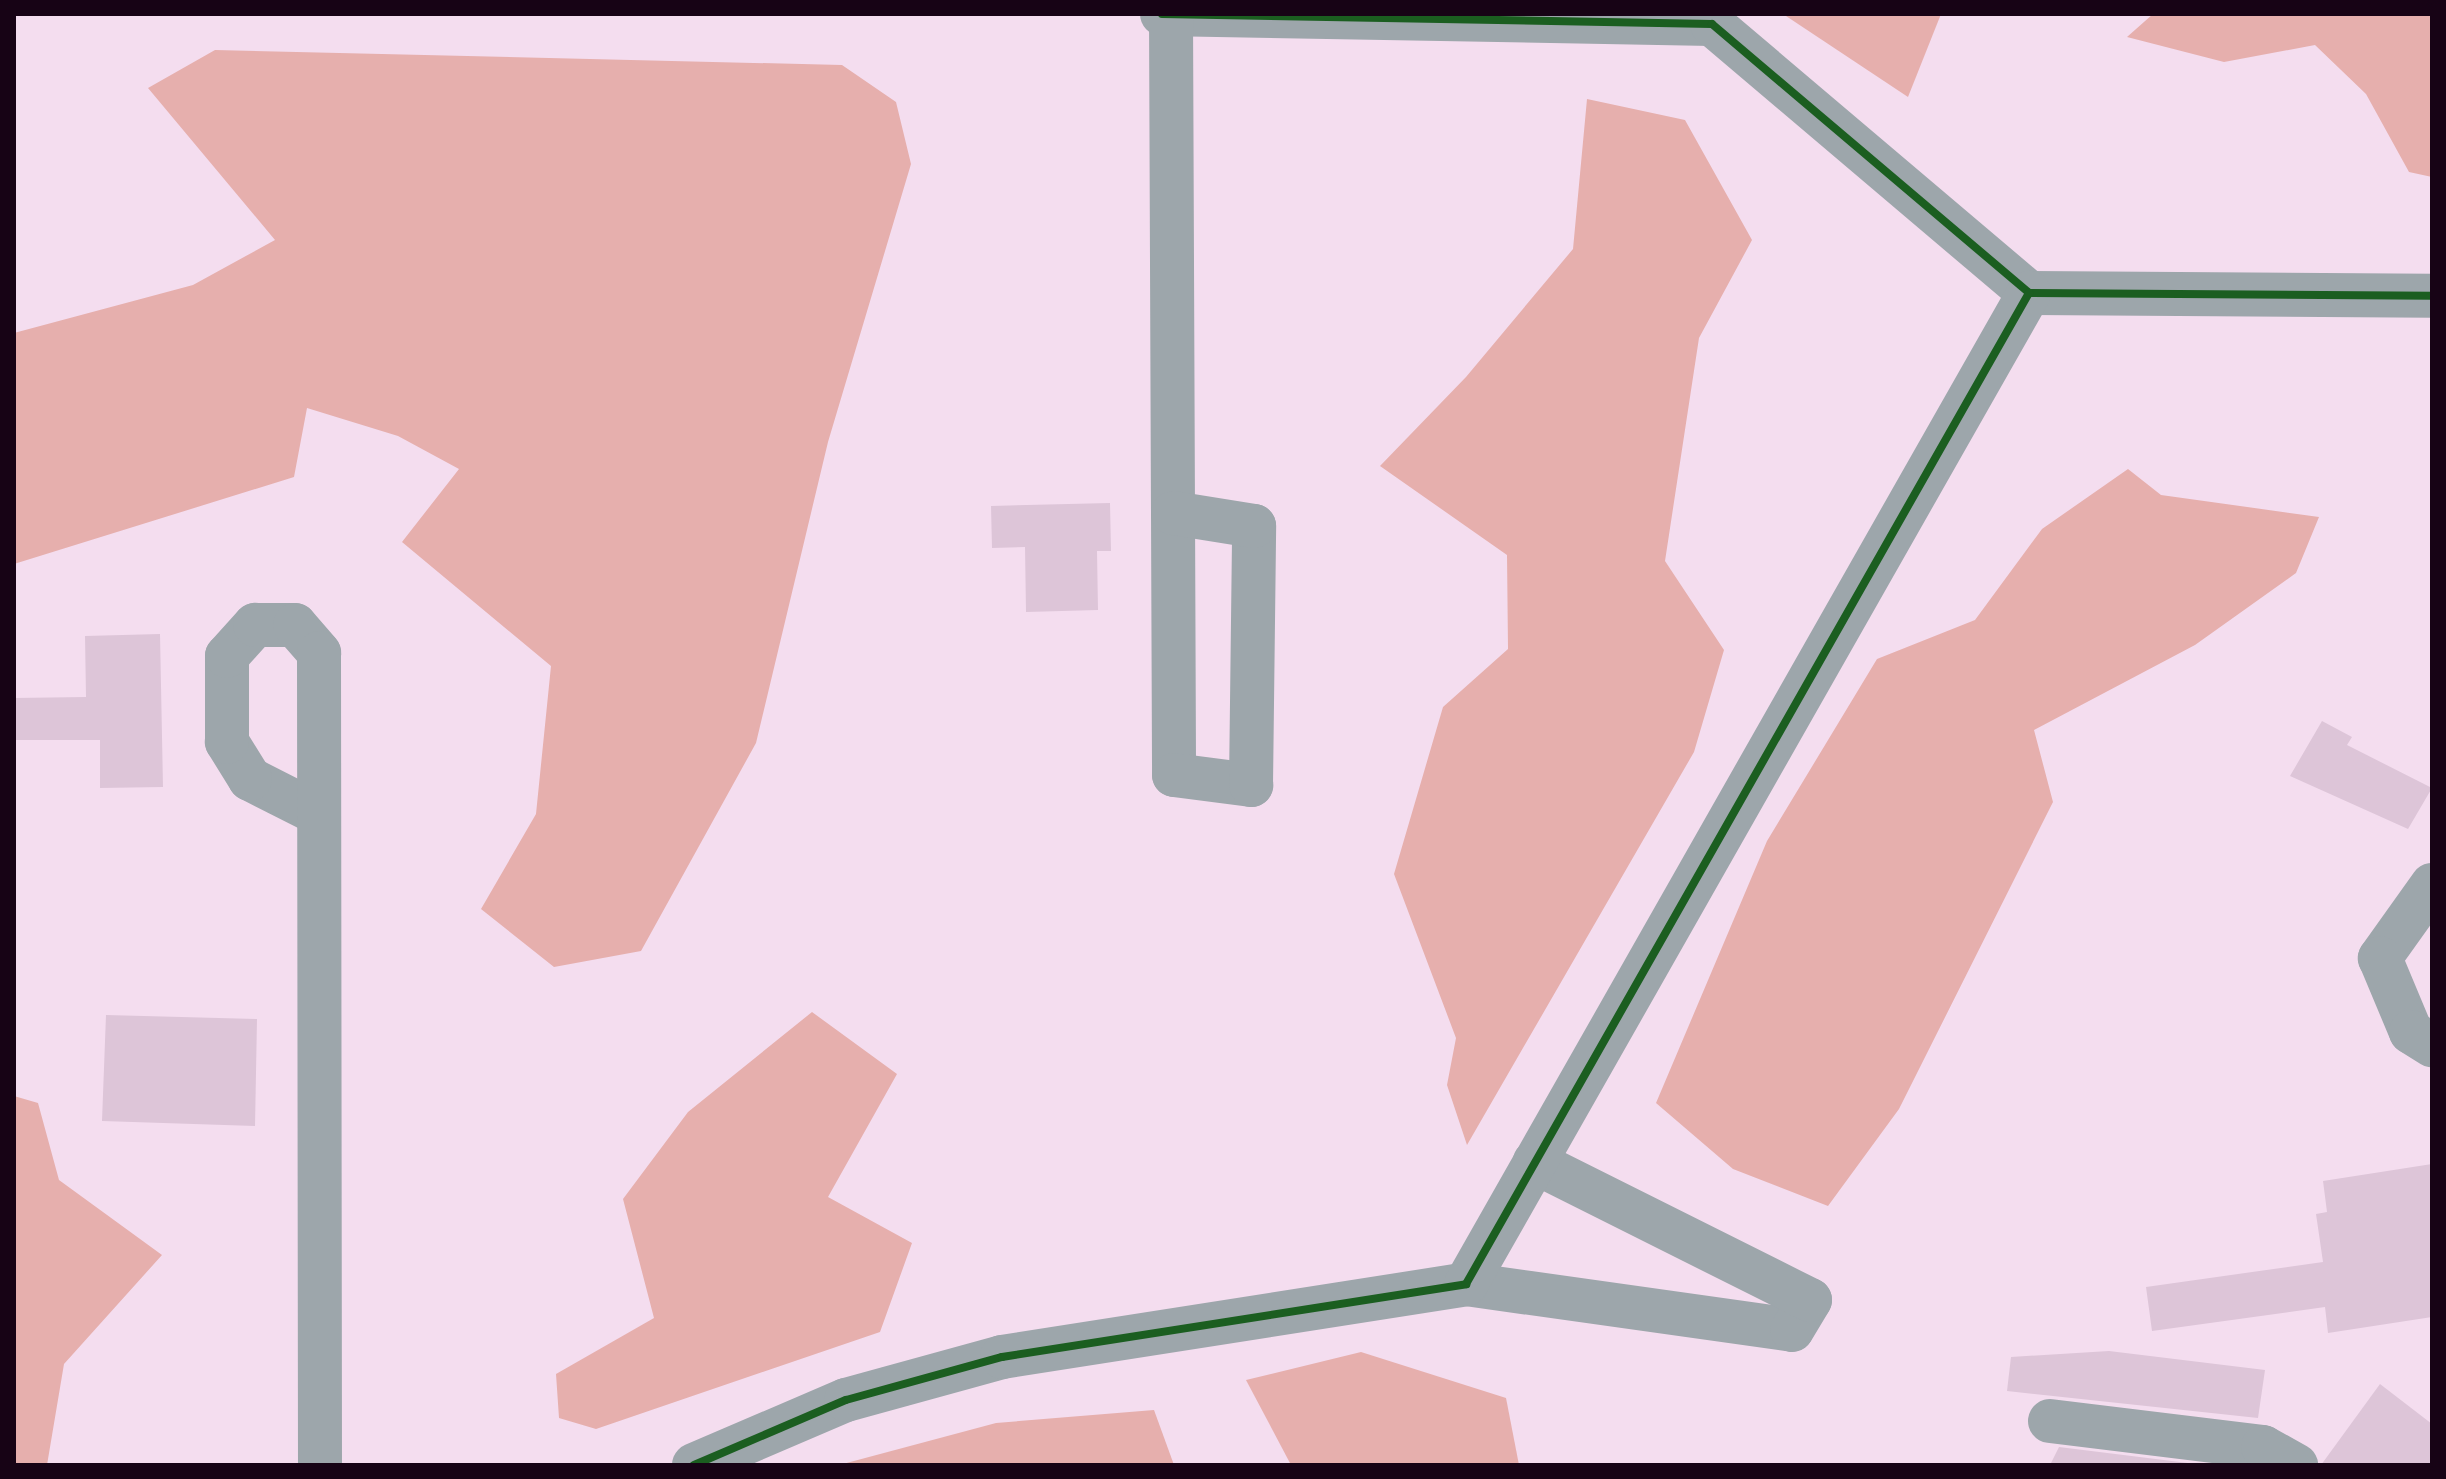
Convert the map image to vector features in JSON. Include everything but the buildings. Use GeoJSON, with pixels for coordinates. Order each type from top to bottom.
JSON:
{"type":"FeatureCollection","features":[{"type":"Feature","properties":{"kind":"street"},"geometry":{"type":"LineString","coordinates":[[1162,14],[1712,24],[2029,293],[2432,296]]}},
{"type":"Feature","properties":{"kind":"street"},"geometry":{"type":"LineString","coordinates":[[1171,14],[1174,775],[1251,785],[1254,526],[1173,513]]}},
{"type":"Feature","properties":{"kind":"street"},"geometry":{"type":"LineString","coordinates":[[1466,1284],[2029,293]]}},
{"type":"Feature","properties":{"kind":"street"},"geometry":{"type":"LineString","coordinates":[[315,812],[320,1465]]}},
{"type":"Feature","properties":{"kind":"street"},"geometry":{"type":"LineString","coordinates":[[2432,885],[2380,958],[2411,1032],[2432,1045]]}},
{"type":"Feature","properties":{"kind":"street"},"geometry":{"type":"LineString","coordinates":[[694,1465],[846,1400],[1002,1357],[1466,1284],[1792,1330],[1810,1300],[1535,1162]]}},
{"type":"Feature","properties":{"kind":"street"},"geometry":{"type":"LineString","coordinates":[[2050,1421],[2263,1447],[2296,1465]]}},
{"type":"Feature","properties":{"kind":"shaded area"},"geometry":{"type":"Polygon","coordinates":[[[1783,14],[1941,14],[1908,97],[1783,14]]]}},
{"type":"Feature","properties":{"kind":"shaded area"},"geometry":{"type":"Polygon","coordinates":[[[2153,14],[2432,14],[2432,177],[2409,172],[2366,94],[2315,45],[2224,62],[2127,37],[2153,14]]]}},
{"type":"Feature","properties":{"kind":"shaded area"},"geometry":{"type":"Polygon","coordinates":[[[215,50],[842,65],[896,102],[911,164],[828,442],[756,743],[641,951],[554,967],[481,909],[536,814],[551,666],[402,542],[459,469],[398,436],[307,408],[294,477],[14,564],[14,333],[193,285],[275,240],[148,88],[215,50]]]}},
{"type":"Feature","properties":{"kind":"shaded area"},"geometry":{"type":"Polygon","coordinates":[[[1587,99],[1685,120],[1752,240],[1699,338],[1665,561],[1724,650],[1694,752],[1467,1145],[1447,1085],[1456,1038],[1394,874],[1443,707],[1508,649],[1507,555],[1380,466],[1466,377],[1573,249],[1587,99]]]}},
{"type":"Feature","properties":{"kind":"shaded area"},"geometry":{"type":"Polygon","coordinates":[[[2128,469],[2161,495],[2319,517],[2296,573],[2195,645],[2034,730],[2053,802],[1899,1109],[1828,1206],[1733,1169],[1656,1103],[1767,841],[1877,659],[1975,620],[2042,529],[2128,469]]]}},
{"type":"Feature","properties":{"kind":"shaded area"},"geometry":{"type":"Polygon","coordinates":[[[812,1012],[897,1074],[828,1197],[912,1243],[880,1332],[596,1429],[559,1418],[556,1374],[654,1318],[623,1199],[688,1112],[812,1012]]]}},
{"type":"Feature","properties":{"kind":"shaded area"},"geometry":{"type":"Polygon","coordinates":[[[14,1096],[38,1103],[59,1180],[162,1255],[64,1364],[47,1465],[14,1465],[14,1096]]]}},
{"type":"Feature","properties":{"kind":"shaded area"},"geometry":{"type":"Polygon","coordinates":[[[1361,1352],[1506,1398],[1519,1465],[1291,1465],[1246,1380],[1361,1352]]]}},
{"type":"Feature","properties":{"kind":"shaded area"},"geometry":{"type":"Polygon","coordinates":[[[1154,1410],[1174,1465],[839,1465],[996,1423],[1154,1410]]]}},
{"type":"Feature","properties":{"kind":"cycle path"},"geometry":{"type":"LineString","coordinates":[[1162,14],[1712,24],[2029,293],[2432,296]]}},
{"type":"Feature","properties":{"kind":"cycle path"},"geometry":{"type":"LineString","coordinates":[[694,1465],[846,1400],[1002,1357],[1466,1284],[2029,293]]}}]}
